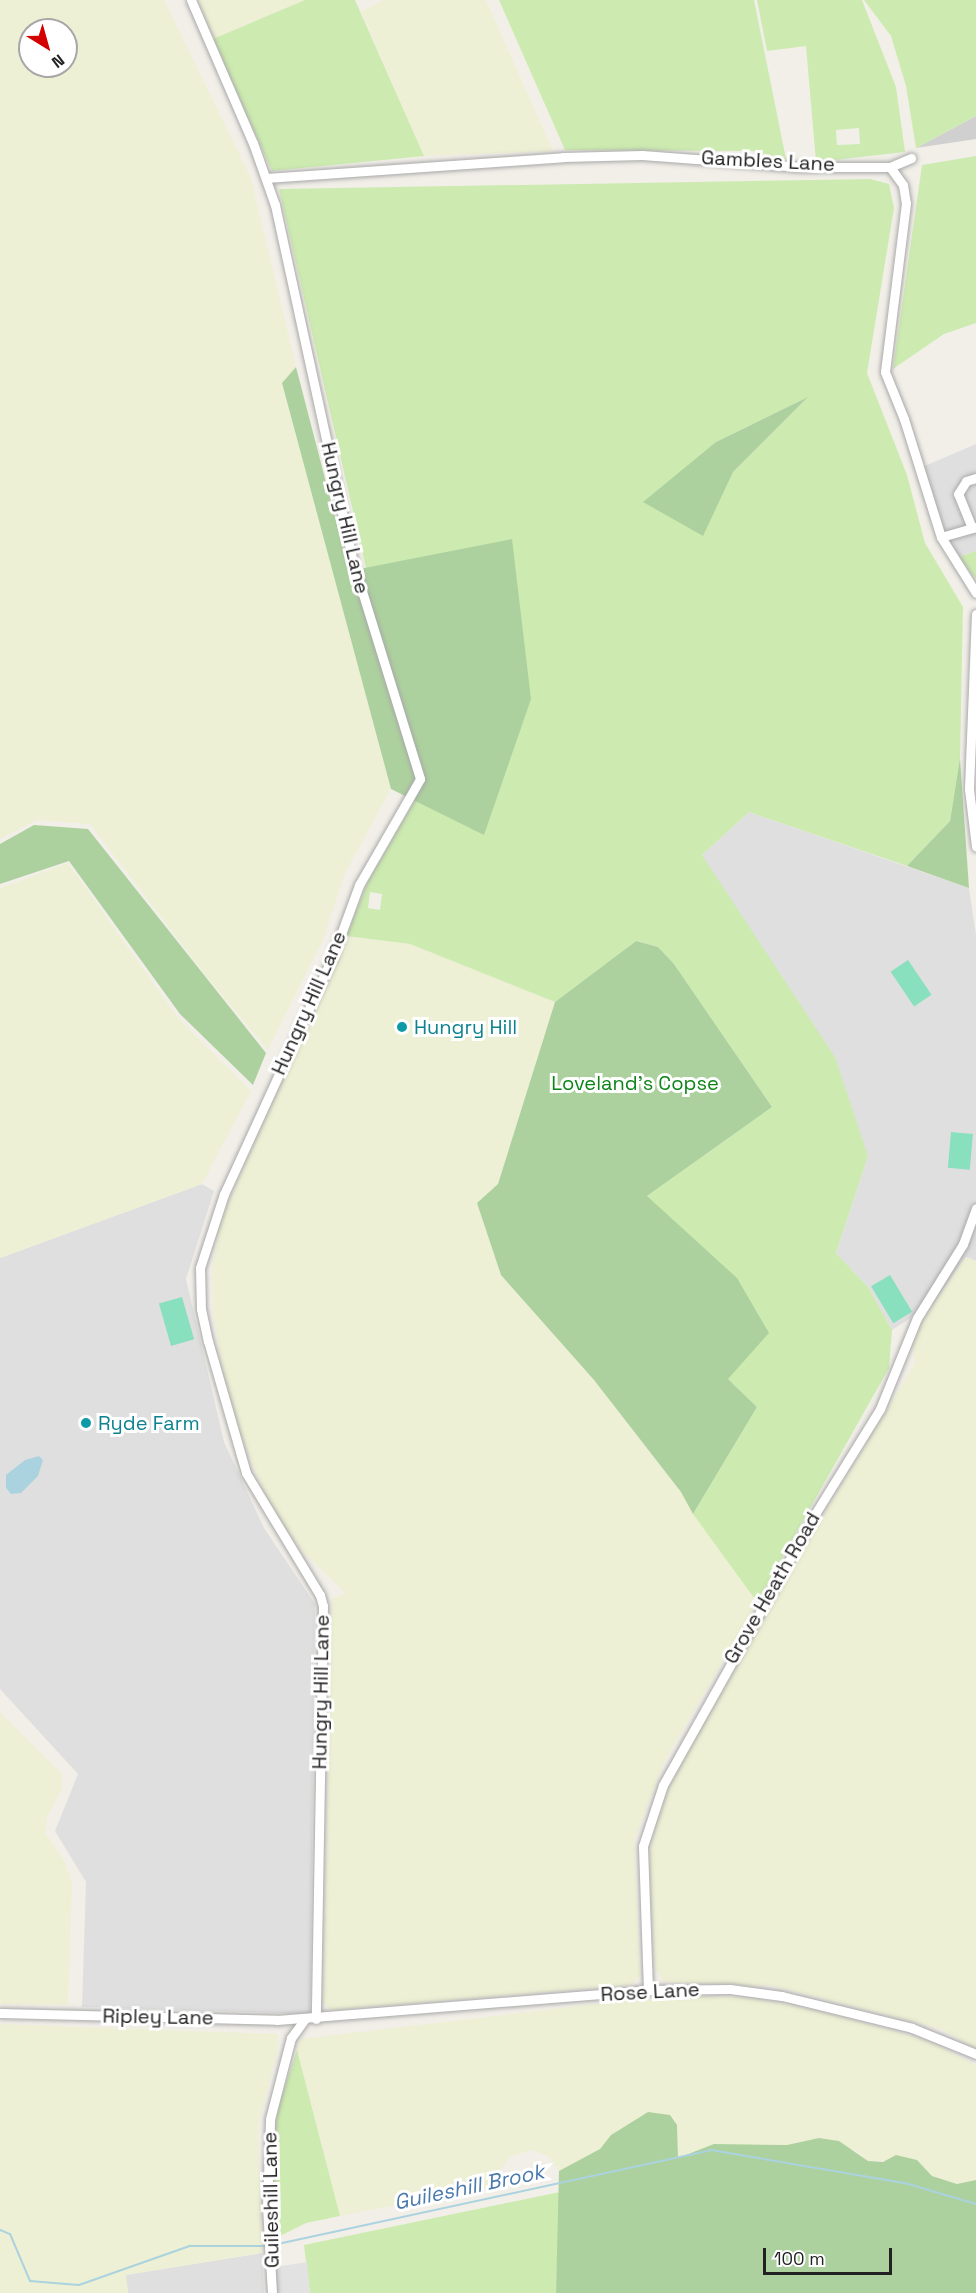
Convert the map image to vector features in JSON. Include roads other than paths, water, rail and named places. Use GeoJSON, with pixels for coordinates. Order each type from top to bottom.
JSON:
{"type":"FeatureCollection","features":[{"type":"Feature","properties":{"kind":"street","name":"Hungry Hill Lane"},"geometry":{"type":"LineString","coordinates":[[190,0],[266,178],[353,562],[420,779],[359,885],[333,956],[224,1194],[200,1268],[201,1309],[208,1341],[246,1473],[320,1595],[323,1606],[316,2019]]}},
{"type":"Feature","properties":{"kind":"street","name":"Gambles Lane"},"geometry":{"type":"LineString","coordinates":[[266,178],[563,157],[642,155],[802,166],[890,167]]}},
{"type":"Feature","properties":{"kind":"street"},"geometry":{"type":"LineString","coordinates":[[910,158],[890,167],[903,185],[906,203],[885,372],[904,419],[941,537],[976,593]]}},
{"type":"Feature","properties":{"kind":"street"},"geometry":{"type":"LineString","coordinates":[[941,537],[974,528],[958,494],[966,481],[976,478]]}},
{"type":"Feature","properties":{"kind":"street"},"geometry":{"type":"LineString","coordinates":[[976,614],[969,789],[976,847]]}},
{"type":"Feature","properties":{"kind":"street","name":"Grove Heath Road"},"geometry":{"type":"LineString","coordinates":[[648,1990],[644,1846],[663,1785],[814,1514],[880,1410],[917,1318],[963,1244],[976,1208]]}},
{"type":"Feature","properties":{"kind":"street","name":"Rose Lane"},"geometry":{"type":"LineString","coordinates":[[316,2019],[648,1990],[730,1989],[782,1996],[912,2028],[976,2054]]}},
{"type":"Feature","properties":{"kind":"street","name":"Ripley Lane"},"geometry":{"type":"LineString","coordinates":[[0,2013],[316,2019]]}},
{"type":"Feature","properties":{"kind":"street","name":"Guileshill Lane"},"geometry":{"type":"LineString","coordinates":[[272,2293],[269,2128],[291,2038],[304,2019]]}},
{"type":"Feature","properties":{"kind":"street"},"geometry":{"type":"LineString","coordinates":[[277,2020],[291,2038]]}},
{"type":"Feature","properties":{"kind":"water"},"geometry":{"type":"Polygon","coordinates":[[[39,1456],[43,1460],[38,1476],[21,1493],[11,1494],[6,1488],[6,1475],[25,1460],[39,1456]]]}},
{"type":"Feature","properties":{"kind":"waterway","name":"Guileshill Brook"},"geometry":{"type":"LineString","coordinates":[[273,2245],[711,2150],[905,2183],[976,2204]]}},
{"type":"Feature","properties":{"kind":"waterway","name":"Guileshill Brook"},"geometry":{"type":"LineString","coordinates":[[0,2230],[10,2234],[30,2281],[79,2285],[190,2246],[267,2246]]}},
{"type":"Feature","properties":{"kind":"place","name":"Hungry Hill"},"geometry":{"type":"Point","coordinates":[402,1027]}},
{"type":"Feature","properties":{"kind":"place","name":"Ryde Farm"},"geometry":{"type":"Point","coordinates":[86,1423]}},
{"type":"Feature","properties":{"kind":"park label","name":"Loveland's Copse"},"geometry":{"type":"Point","coordinates":[635,1083]}}]}
